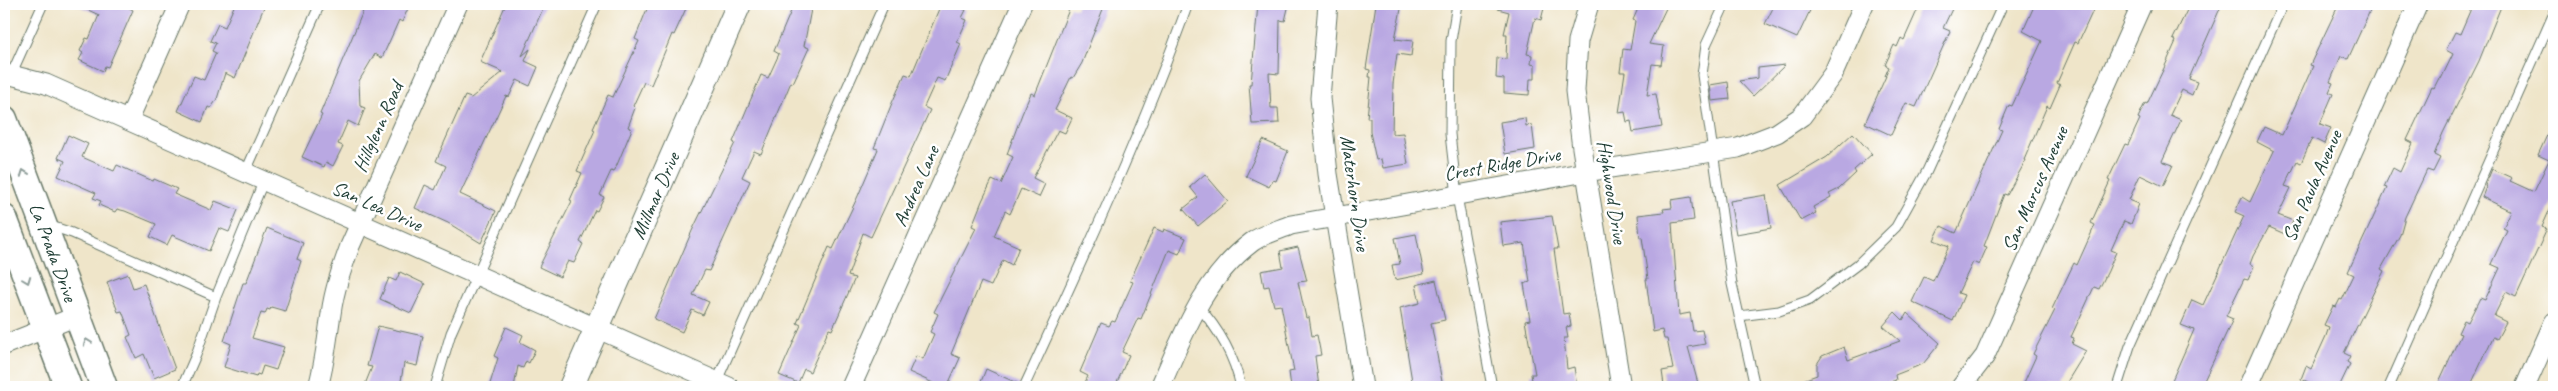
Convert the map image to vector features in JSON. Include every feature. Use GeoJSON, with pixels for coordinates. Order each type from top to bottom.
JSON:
{"type":"FeatureCollection","features":[{"type":"Feature","properties":{"kind":"main road","name":"La Prada Drive"},"geometry":{"type":"LineString","coordinates":[[4,119],[104,387]]}},
{"type":"Feature","properties":{"kind":"main road","name":"La Prada Drive"},"geometry":{"type":"LineString","coordinates":[[4,218],[68,387]]}},
{"type":"Feature","properties":{"kind":"street"},"geometry":{"type":"LineString","coordinates":[[129,119],[180,4]]}},
{"type":"Feature","properties":{"kind":"street","name":"Hillglenn Road"},"geometry":{"type":"LineString","coordinates":[[318,387],[326,359],[331,313],[338,278],[360,222],[458,4]]}},
{"type":"Feature","properties":{"kind":"street","name":"Millmar Drive"},"geometry":{"type":"LineString","coordinates":[[571,387],[595,327],[740,4]]}},
{"type":"Feature","properties":{"kind":"street","name":"Andrea Lane"},"geometry":{"type":"LineString","coordinates":[[851,387],[1022,4]]}},
{"type":"Feature","properties":{"kind":"street","name":"Materhorn Drive"},"geometry":{"type":"LineString","coordinates":[[1328,4],[1320,98],[1335,216],[1363,387]]}},
{"type":"Feature","properties":{"kind":"street","name":"Highwood Drive"},"geometry":{"type":"LineString","coordinates":[[1588,4],[1578,41],[1575,91],[1586,172],[1621,387]]}},
{"type":"Feature","properties":{"kind":"street","name":"Crest Ridge Drive"},"geometry":{"type":"LineString","coordinates":[[1160,387],[1197,304],[1225,266],[1254,241],[1291,225],[1586,172],[1738,148],[1777,133],[1802,116],[1833,74],[1864,4]]}},
{"type":"Feature","properties":{"kind":"street","name":"San Marcus Avenue"},"geometry":{"type":"LineString","coordinates":[[1961,387],[1985,356],[2142,4]]}},
{"type":"Feature","properties":{"kind":"street","name":"San Paula Avenue"},"geometry":{"type":"LineString","coordinates":[[2248,387],[2418,4]]}},
{"type":"Feature","properties":{"kind":"street","name":"San Lea Drive"},"geometry":{"type":"LineString","coordinates":[[8,75],[46,84],[129,119],[595,327],[720,385]]}},
{"type":"Feature","properties":{"kind":"street"},"geometry":{"type":"LineString","coordinates":[[4,345],[77,316]]}},
{"type":"Feature","properties":{"kind":"street"},"geometry":{"type":"LineString","coordinates":[[2525,387],[2554,322]]}},
{"type":"Feature","properties":{"kind":"lane"},"geometry":{"type":"LineString","coordinates":[[8,75],[43,4]]}},
{"type":"Feature","properties":{"kind":"lane"},"geometry":{"type":"LineString","coordinates":[[246,171],[320,4]]}},
{"type":"Feature","properties":{"kind":"lane"},"geometry":{"type":"LineString","coordinates":[[435,387],[451,333],[596,4]]}},
{"type":"Feature","properties":{"kind":"lane"},"geometry":{"type":"LineString","coordinates":[[720,385],[884,4]]}},
{"type":"Feature","properties":{"kind":"lane"},"geometry":{"type":"LineString","coordinates":[[1024,387],[1122,173],[1161,78],[1188,4]]}},
{"type":"Feature","properties":{"kind":"lane"},"geometry":{"type":"LineString","coordinates":[[1457,4],[1451,41],[1450,134],[1457,196],[1492,387]]}},
{"type":"Feature","properties":{"kind":"lane"},"geometry":{"type":"LineString","coordinates":[[1725,4],[1706,45],[1702,75],[1732,284],[1755,387]]}},
{"type":"Feature","properties":{"kind":"lane"},"geometry":{"type":"LineString","coordinates":[[1739,316],[1779,310],[1810,300],[1858,264],[1896,227],[1927,171],[2003,4]]}},
{"type":"Feature","properties":{"kind":"lane"},"geometry":{"type":"LineString","coordinates":[[2118,387],[2130,346],[2283,4]]}},
{"type":"Feature","properties":{"kind":"lane"},"geometry":{"type":"LineString","coordinates":[[2388,387],[2554,13]]}},
{"type":"Feature","properties":{"kind":"lane"},"geometry":{"type":"LineString","coordinates":[[182,387],[196,356],[216,297],[264,180]]}},
{"type":"Feature","properties":{"kind":"lane"},"geometry":{"type":"LineString","coordinates":[[43,224],[72,233],[216,297]]}},
{"type":"Feature","properties":{"kind":"lane"},"geometry":{"type":"LineString","coordinates":[[1197,304],[1222,335],[1237,369],[1241,387]]}},
{"type":"Feature","properties":{"kind":"building"},"geometry":{"type":"Polygon","coordinates":[[[75,4],[122,4],[133,10],[108,67],[105,66],[103,71],[79,60],[83,53],[80,51],[86,38],[89,39],[99,15],[75,4]]]}},
{"type":"Feature","properties":{"kind":"building"},"geometry":{"type":"Polygon","coordinates":[[[235,4],[256,4],[264,7],[235,78],[225,73],[217,99],[211,108],[208,107],[202,122],[178,111],[194,76],[204,80],[216,53],[212,51],[216,43],[210,41],[218,24],[225,27],[235,4]]]}},
{"type":"Feature","properties":{"kind":"building"},"geometry":{"type":"Polygon","coordinates":[[[366,4],[410,4],[402,22],[399,20],[382,58],[375,54],[359,81],[360,106],[365,108],[358,126],[348,121],[338,144],[343,146],[333,166],[326,162],[324,167],[302,157],[322,115],[320,114],[366,4]]]}},
{"type":"Feature","properties":{"kind":"building"},"geometry":{"type":"Polygon","coordinates":[[[506,4],[545,4],[522,56],[530,49],[525,61],[538,67],[530,86],[517,80],[509,97],[506,96],[460,194],[496,211],[481,243],[448,223],[415,208],[425,185],[435,190],[446,166],[436,161],[465,96],[471,98],[503,72],[480,62],[506,4]]]}},
{"type":"Feature","properties":{"kind":"building"},"geometry":{"type":"Polygon","coordinates":[[[649,4],[688,4],[674,35],[672,34],[651,85],[644,82],[633,106],[635,108],[628,127],[632,129],[614,172],[611,171],[600,195],[604,197],[597,211],[595,210],[580,242],[583,244],[574,263],[568,261],[560,277],[539,267],[572,201],[570,200],[582,173],[577,171],[608,95],[613,97],[639,41],[635,39],[649,4]]]}},
{"type":"Feature","properties":{"kind":"building"},"geometry":{"type":"Polygon","coordinates":[[[794,4],[812,4],[804,46],[809,48],[793,83],[791,82],[761,154],[754,151],[742,177],[750,181],[709,271],[705,270],[693,295],[709,302],[703,315],[692,310],[682,332],[654,319],[692,231],[735,143],[733,142],[761,75],[768,78],[779,54],[774,51],[794,4]]]}},
{"type":"Feature","properties":{"kind":"building"},"geometry":{"type":"Polygon","coordinates":[[[941,4],[966,4],[963,9],[966,10],[962,18],[967,20],[957,42],[961,44],[945,81],[937,78],[924,107],[930,110],[871,237],[863,233],[848,276],[855,278],[832,330],[829,329],[810,372],[804,369],[798,383],[779,375],[801,325],[797,323],[829,247],[833,249],[858,196],[878,149],[874,148],[905,74],[911,76],[941,4]]]}},
{"type":"Feature","properties":{"kind":"building"},"geometry":{"type":"Polygon","coordinates":[[[1078,4],[1105,4],[1082,63],[1073,78],[1071,77],[1055,110],[1072,118],[1065,133],[1058,130],[1033,178],[1045,184],[1039,197],[1021,189],[1010,214],[1005,211],[994,236],[1019,247],[1012,265],[1003,260],[991,286],[981,282],[951,354],[960,358],[947,387],[931,387],[933,383],[909,372],[916,356],[923,359],[934,334],[930,332],[938,314],[934,312],[976,228],[972,226],[982,201],[992,180],[1001,184],[1013,157],[1007,154],[1022,114],[1031,93],[1035,95],[1070,7],[1076,9],[1078,4]]]}},
{"type":"Feature","properties":{"kind":"building"},"geometry":{"type":"Polygon","coordinates":[[[1258,4],[1289,4],[1285,21],[1280,20],[1279,74],[1269,73],[1271,108],[1278,108],[1279,123],[1252,124],[1249,84],[1251,84],[1258,4]]]}},
{"type":"Feature","properties":{"kind":"building"},"geometry":{"type":"Polygon","coordinates":[[[1376,4],[1402,4],[1395,39],[1413,41],[1411,56],[1397,54],[1393,84],[1392,134],[1403,133],[1408,164],[1383,168],[1381,159],[1376,160],[1370,132],[1370,118],[1367,118],[1371,77],[1369,77],[1370,70],[1366,69],[1376,4]]]}},
{"type":"Feature","properties":{"kind":"building"},"geometry":{"type":"Polygon","coordinates":[[[1498,4],[1545,4],[1541,20],[1535,18],[1527,54],[1532,55],[1531,64],[1535,65],[1535,79],[1530,79],[1529,95],[1504,93],[1504,79],[1496,78],[1497,58],[1506,59],[1507,34],[1504,34],[1509,12],[1498,9],[1498,4]]]}},
{"type":"Feature","properties":{"kind":"building"},"geometry":{"type":"Polygon","coordinates":[[[1640,4],[1668,4],[1649,44],[1664,46],[1661,65],[1652,64],[1647,95],[1656,94],[1662,127],[1633,132],[1631,121],[1627,122],[1625,112],[1619,113],[1625,72],[1620,72],[1623,49],[1630,50],[1635,21],[1633,20],[1640,4]]]}},
{"type":"Feature","properties":{"kind":"building"},"geometry":{"type":"Polygon","coordinates":[[[1775,4],[1813,4],[1797,38],[1765,24],[1775,4]]]}},
{"type":"Feature","properties":{"kind":"building"},"geometry":{"type":"Polygon","coordinates":[[[1920,4],[1941,4],[1952,9],[1943,28],[1950,31],[1916,107],[1906,103],[1891,135],[1865,123],[1886,76],[1889,67],[1885,65],[1894,45],[1897,47],[1901,38],[1904,40],[1920,4]]]}},
{"type":"Feature","properties":{"kind":"building"},"geometry":{"type":"Polygon","coordinates":[[[2035,4],[2096,4],[2078,43],[2075,42],[2057,83],[2060,85],[2050,108],[2047,106],[2024,160],[2026,160],[2007,195],[2004,194],[1984,246],[1987,247],[1979,265],[1973,262],[1958,293],[1964,295],[1953,321],[1912,302],[1924,277],[1933,281],[1949,246],[1934,240],[1941,226],[1956,233],[2002,130],[1999,129],[2009,105],[2012,106],[2042,41],[2023,31],[2035,4]]]}},
{"type":"Feature","properties":{"kind":"building"},"geometry":{"type":"Polygon","coordinates":[[[2190,4],[2222,4],[2189,79],[2197,82],[2192,95],[2182,90],[2170,115],[2181,120],[2162,161],[2173,165],[2163,186],[2140,175],[2129,200],[2139,204],[2131,224],[2124,221],[2111,250],[2116,252],[2108,271],[2099,289],[2094,287],[2071,337],[2074,338],[2072,344],[2086,351],[2064,387],[2022,387],[2036,356],[2033,354],[2055,310],[2052,309],[2074,263],[2077,265],[2095,225],[2091,223],[2110,181],[2108,180],[2125,144],[2128,145],[2145,103],[2147,104],[2165,66],[2176,41],[2173,39],[2190,4]]]}},
{"type":"Feature","properties":{"kind":"building"},"geometry":{"type":"Polygon","coordinates":[[[2339,4],[2373,4],[2348,59],[2341,56],[2330,82],[2333,83],[2329,92],[2333,94],[2320,124],[2331,128],[2324,144],[2312,138],[2301,163],[2297,161],[2285,186],[2291,188],[2278,215],[2293,221],[2287,235],[2269,227],[2253,256],[2250,264],[2254,266],[2248,280],[2244,279],[2226,316],[2233,319],[2201,387],[2169,387],[2194,330],[2181,325],[2192,300],[2203,305],[2244,216],[2235,212],[2242,197],[2250,202],[2274,151],[2257,142],[2264,127],[2282,135],[2313,66],[2310,65],[2339,4]]]}},
{"type":"Feature","properties":{"kind":"building"},"geometry":{"type":"Polygon","coordinates":[[[2473,4],[2502,4],[2479,61],[2434,155],[2440,158],[2433,172],[2427,170],[2405,217],[2400,235],[2381,269],[2384,271],[2344,353],[2350,356],[2347,362],[2350,364],[2339,387],[2320,387],[2301,379],[2306,366],[2311,369],[2326,336],[2329,327],[2324,325],[2333,306],[2336,307],[2340,299],[2342,300],[2354,275],[2348,272],[2387,188],[2384,187],[2393,168],[2400,172],[2413,143],[2407,140],[2432,87],[2434,88],[2439,78],[2441,79],[2453,54],[2446,50],[2455,32],[2460,34],[2473,4]]]}},
{"type":"Feature","properties":{"kind":"building"},"geometry":{"type":"Polygon","coordinates":[[[1785,65],[1753,96],[1739,81],[1758,78],[1758,68],[1785,65]]]}},
{"type":"Feature","properties":{"kind":"building"},"geometry":{"type":"Polygon","coordinates":[[[1728,82],[1730,99],[1712,101],[1710,85],[1728,82]]]}},
{"type":"Feature","properties":{"kind":"building"},"geometry":{"type":"Polygon","coordinates":[[[1525,118],[1526,126],[1532,125],[1535,149],[1505,154],[1500,122],[1525,118]]]}},
{"type":"Feature","properties":{"kind":"building"},"geometry":{"type":"Polygon","coordinates":[[[2554,120],[2554,200],[2542,227],[2547,229],[2516,297],[2506,292],[2494,316],[2506,322],[2497,339],[2493,337],[2470,387],[2450,387],[2439,382],[2461,334],[2458,333],[2464,320],[2468,322],[2480,298],[2485,300],[2500,268],[2491,264],[2507,230],[2503,228],[2511,211],[2482,197],[2485,186],[2492,169],[2512,178],[2510,181],[2534,192],[2549,160],[2538,155],[2554,120]]]}},
{"type":"Feature","properties":{"kind":"building"},"geometry":{"type":"Polygon","coordinates":[[[1853,133],[1872,154],[1854,170],[1856,173],[1839,189],[1829,194],[1831,197],[1813,207],[1816,213],[1801,221],[1780,185],[1827,157],[1853,133]]]}},
{"type":"Feature","properties":{"kind":"building"},"geometry":{"type":"Polygon","coordinates":[[[68,135],[88,144],[82,157],[114,171],[117,165],[153,181],[154,179],[177,189],[174,194],[211,210],[215,201],[238,210],[229,232],[219,228],[209,251],[172,235],[167,245],[150,237],[156,224],[125,211],[117,209],[115,212],[99,205],[101,201],[93,198],[96,193],[58,176],[65,161],[58,158],[68,135]]]}},
{"type":"Feature","properties":{"kind":"building"},"geometry":{"type":"Polygon","coordinates":[[[1263,140],[1288,151],[1276,181],[1273,180],[1269,187],[1246,176],[1263,140]]]}},
{"type":"Feature","properties":{"kind":"building"},"geometry":{"type":"Polygon","coordinates":[[[1205,174],[1228,201],[1198,226],[1183,209],[1198,197],[1190,187],[1205,174]]]}},
{"type":"Feature","properties":{"kind":"building"},"geometry":{"type":"Polygon","coordinates":[[[1766,195],[1771,228],[1736,234],[1730,201],[1766,195]]]}},
{"type":"Feature","properties":{"kind":"building"},"geometry":{"type":"Polygon","coordinates":[[[1691,197],[1694,220],[1672,223],[1679,315],[1690,313],[1693,331],[1702,330],[1705,344],[1688,347],[1699,387],[1669,387],[1669,384],[1664,385],[1662,371],[1673,369],[1667,339],[1664,339],[1662,330],[1653,332],[1646,279],[1648,279],[1642,237],[1640,238],[1638,215],[1664,212],[1663,209],[1672,208],[1671,200],[1691,197]]]}},
{"type":"Feature","properties":{"kind":"building"},"geometry":{"type":"Polygon","coordinates":[[[1552,216],[1558,249],[1554,249],[1563,314],[1569,313],[1571,326],[1566,327],[1568,338],[1564,338],[1567,369],[1574,367],[1577,387],[1533,387],[1531,374],[1535,374],[1525,321],[1530,320],[1524,284],[1530,282],[1524,243],[1503,246],[1500,222],[1552,216]]]}},
{"type":"Feature","properties":{"kind":"building"},"geometry":{"type":"Polygon","coordinates":[[[267,228],[303,243],[297,259],[301,261],[285,311],[271,307],[270,310],[267,309],[265,314],[261,313],[252,338],[284,347],[276,370],[263,366],[260,375],[257,374],[256,377],[224,367],[231,344],[224,341],[243,283],[246,283],[267,228]]]}},
{"type":"Feature","properties":{"kind":"building"},"geometry":{"type":"Polygon","coordinates":[[[1154,228],[1163,232],[1164,229],[1186,238],[1179,254],[1169,250],[1141,319],[1138,318],[1122,352],[1129,355],[1115,387],[1083,387],[1088,376],[1080,372],[1101,323],[1109,326],[1112,321],[1115,322],[1133,282],[1130,281],[1154,228]]]}},
{"type":"Feature","properties":{"kind":"building"},"geometry":{"type":"Polygon","coordinates":[[[1416,234],[1424,274],[1395,280],[1392,265],[1400,264],[1395,238],[1416,234]]]}},
{"type":"Feature","properties":{"kind":"building"},"geometry":{"type":"Polygon","coordinates":[[[1298,247],[1307,281],[1298,282],[1306,318],[1309,317],[1312,336],[1317,335],[1321,355],[1315,356],[1319,387],[1291,387],[1289,372],[1294,371],[1281,305],[1274,306],[1269,286],[1264,287],[1261,271],[1283,267],[1280,251],[1298,247]]]}},
{"type":"Feature","properties":{"kind":"building"},"geometry":{"type":"Polygon","coordinates":[[[400,272],[425,284],[411,313],[380,299],[389,278],[396,281],[400,272]]]}},
{"type":"Feature","properties":{"kind":"building"},"geometry":{"type":"Polygon","coordinates":[[[128,274],[133,288],[144,284],[175,369],[154,378],[144,354],[136,358],[127,337],[131,335],[122,311],[118,312],[107,282],[128,274]]]}},
{"type":"Feature","properties":{"kind":"building"},"geometry":{"type":"Polygon","coordinates":[[[1436,280],[1445,320],[1431,323],[1443,387],[1413,387],[1400,308],[1420,303],[1416,285],[1436,280]]]}},
{"type":"Feature","properties":{"kind":"building"},"geometry":{"type":"Polygon","coordinates":[[[1895,312],[1903,320],[1907,313],[1940,343],[1923,364],[1895,375],[1896,380],[1876,387],[1789,387],[1789,385],[1817,375],[1817,364],[1822,356],[1844,347],[1848,360],[1900,341],[1883,326],[1895,312]]]}},
{"type":"Feature","properties":{"kind":"building"},"geometry":{"type":"Polygon","coordinates":[[[378,326],[423,336],[417,366],[404,363],[400,387],[364,387],[372,367],[367,366],[378,326]]]}},
{"type":"Feature","properties":{"kind":"building"},"geometry":{"type":"Polygon","coordinates":[[[506,327],[523,335],[520,342],[535,350],[529,363],[526,361],[523,368],[518,366],[514,387],[489,387],[498,358],[494,356],[506,327]]]}},
{"type":"Feature","properties":{"kind":"building"},"geometry":{"type":"Polygon","coordinates":[[[986,369],[1019,384],[1018,387],[979,387],[986,369]]]}}]}
